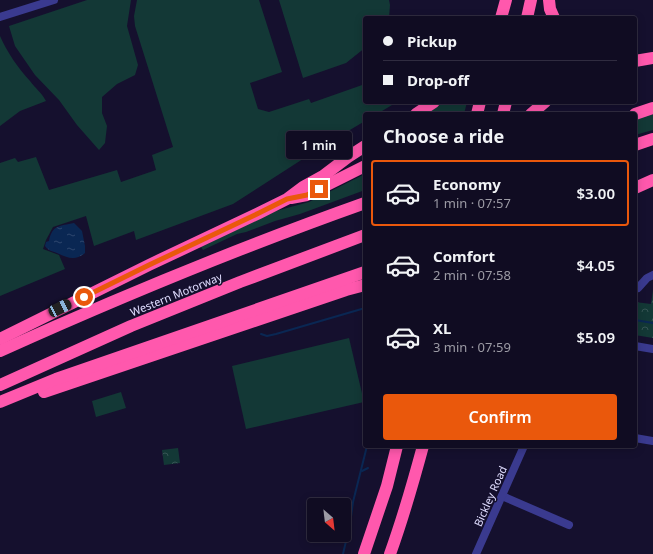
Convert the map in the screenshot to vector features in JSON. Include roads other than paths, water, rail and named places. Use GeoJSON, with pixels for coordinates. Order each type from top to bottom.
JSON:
{"type":"FeatureCollection","features":[{"type":"Feature","properties":{"kind":"highway"},"geometry":{"type":"LineString","coordinates":[[502,16],[506,0]]}},
{"type":"Feature","properties":{"kind":"highway"},"geometry":{"type":"LineString","coordinates":[[527,16],[531,0]]}},
{"type":"Feature","properties":{"kind":"highway"},"geometry":{"type":"LineString","coordinates":[[549,0],[550,9],[553,16]]}},
{"type":"Feature","properties":{"kind":"highway"},"geometry":{"type":"LineString","coordinates":[[637,53],[653,50]]}},
{"type":"Feature","properties":{"kind":"highway"},"geometry":{"type":"LineString","coordinates":[[637,61],[653,58]]}},
{"type":"Feature","properties":{"kind":"highway"},"geometry":{"type":"LineString","coordinates":[[419,112],[431,104]]}},
{"type":"Feature","properties":{"kind":"highway"},"geometry":{"type":"LineString","coordinates":[[533,112],[543,104]]}},
{"type":"Feature","properties":{"kind":"highway"},"geometry":{"type":"LineString","coordinates":[[637,113],[653,108]]}},
{"type":"Feature","properties":{"kind":"highway"},"geometry":{"type":"LineString","coordinates":[[637,144],[653,139]]}},
{"type":"Feature","properties":{"kind":"highway"},"geometry":{"type":"LineString","coordinates":[[0,338],[287,199],[363,147]]}},
{"type":"Feature","properties":{"kind":"highway"},"geometry":{"type":"LineString","coordinates":[[287,199],[307,195],[363,167]]}},
{"type":"Feature","properties":{"kind":"highway"},"geometry":{"type":"LineString","coordinates":[[637,187],[653,180]]}},
{"type":"Feature","properties":{"kind":"highway","name":"Western Motorway"},"geometry":{"type":"LineString","coordinates":[[0,352],[56,326],[189,270],[363,204]]}},
{"type":"Feature","properties":{"kind":"highway","name":"Western Motorway"},"geometry":{"type":"LineString","coordinates":[[0,385],[175,308],[363,236]]}},
{"type":"Feature","properties":{"kind":"highway"},"geometry":{"type":"LineString","coordinates":[[0,402],[56,379],[363,273]]}},
{"type":"Feature","properties":{"kind":"highway"},"geometry":{"type":"LineString","coordinates":[[0,408],[363,286]]}},
{"type":"Feature","properties":{"kind":"highway"},"geometry":{"type":"LineString","coordinates":[[364,554],[387,486],[396,448]]}},
{"type":"Feature","properties":{"kind":"highway"},"geometry":{"type":"LineString","coordinates":[[390,554],[401,524],[422,448]]}},
{"type":"Feature","properties":{"kind":"street"},"geometry":{"type":"LineString","coordinates":[[0,17],[48,1]]}},
{"type":"Feature","properties":{"kind":"street"},"geometry":{"type":"LineString","coordinates":[[638,288],[647,278],[653,275]]}},
{"type":"Feature","properties":{"kind":"street"},"geometry":{"type":"LineString","coordinates":[[637,346],[653,349]]}},
{"type":"Feature","properties":{"kind":"street"},"geometry":{"type":"LineString","coordinates":[[637,438],[653,441]]}},
{"type":"Feature","properties":{"kind":"street","name":"Bickley Road"},"geometry":{"type":"LineString","coordinates":[[476,554],[523,448]]}},
{"type":"Feature","properties":{"kind":"street"},"geometry":{"type":"LineString","coordinates":[[502,496],[569,525]]}},
{"type":"Feature","properties":{"kind":"water"},"geometry":{"type":"Polygon","coordinates":[[[74,223],[82,231],[85,253],[82,256],[71,258],[51,251],[45,246],[46,242],[49,241],[52,232],[57,227],[74,223]]]}},
{"type":"Feature","properties":{"kind":"waterway"},"geometry":{"type":"LineString","coordinates":[[261,334],[267,336],[276,334],[363,309]]}},
{"type":"Feature","properties":{"kind":"waterway"},"geometry":{"type":"LineString","coordinates":[[637,320],[653,323]]}},
{"type":"Feature","properties":{"kind":"waterway"},"geometry":{"type":"LineString","coordinates":[[343,554],[350,524],[353,502],[366,448]]}},
{"type":"Feature","properties":{"kind":"waterway"},"geometry":{"type":"LineString","coordinates":[[362,471],[368,468]]}}]}
